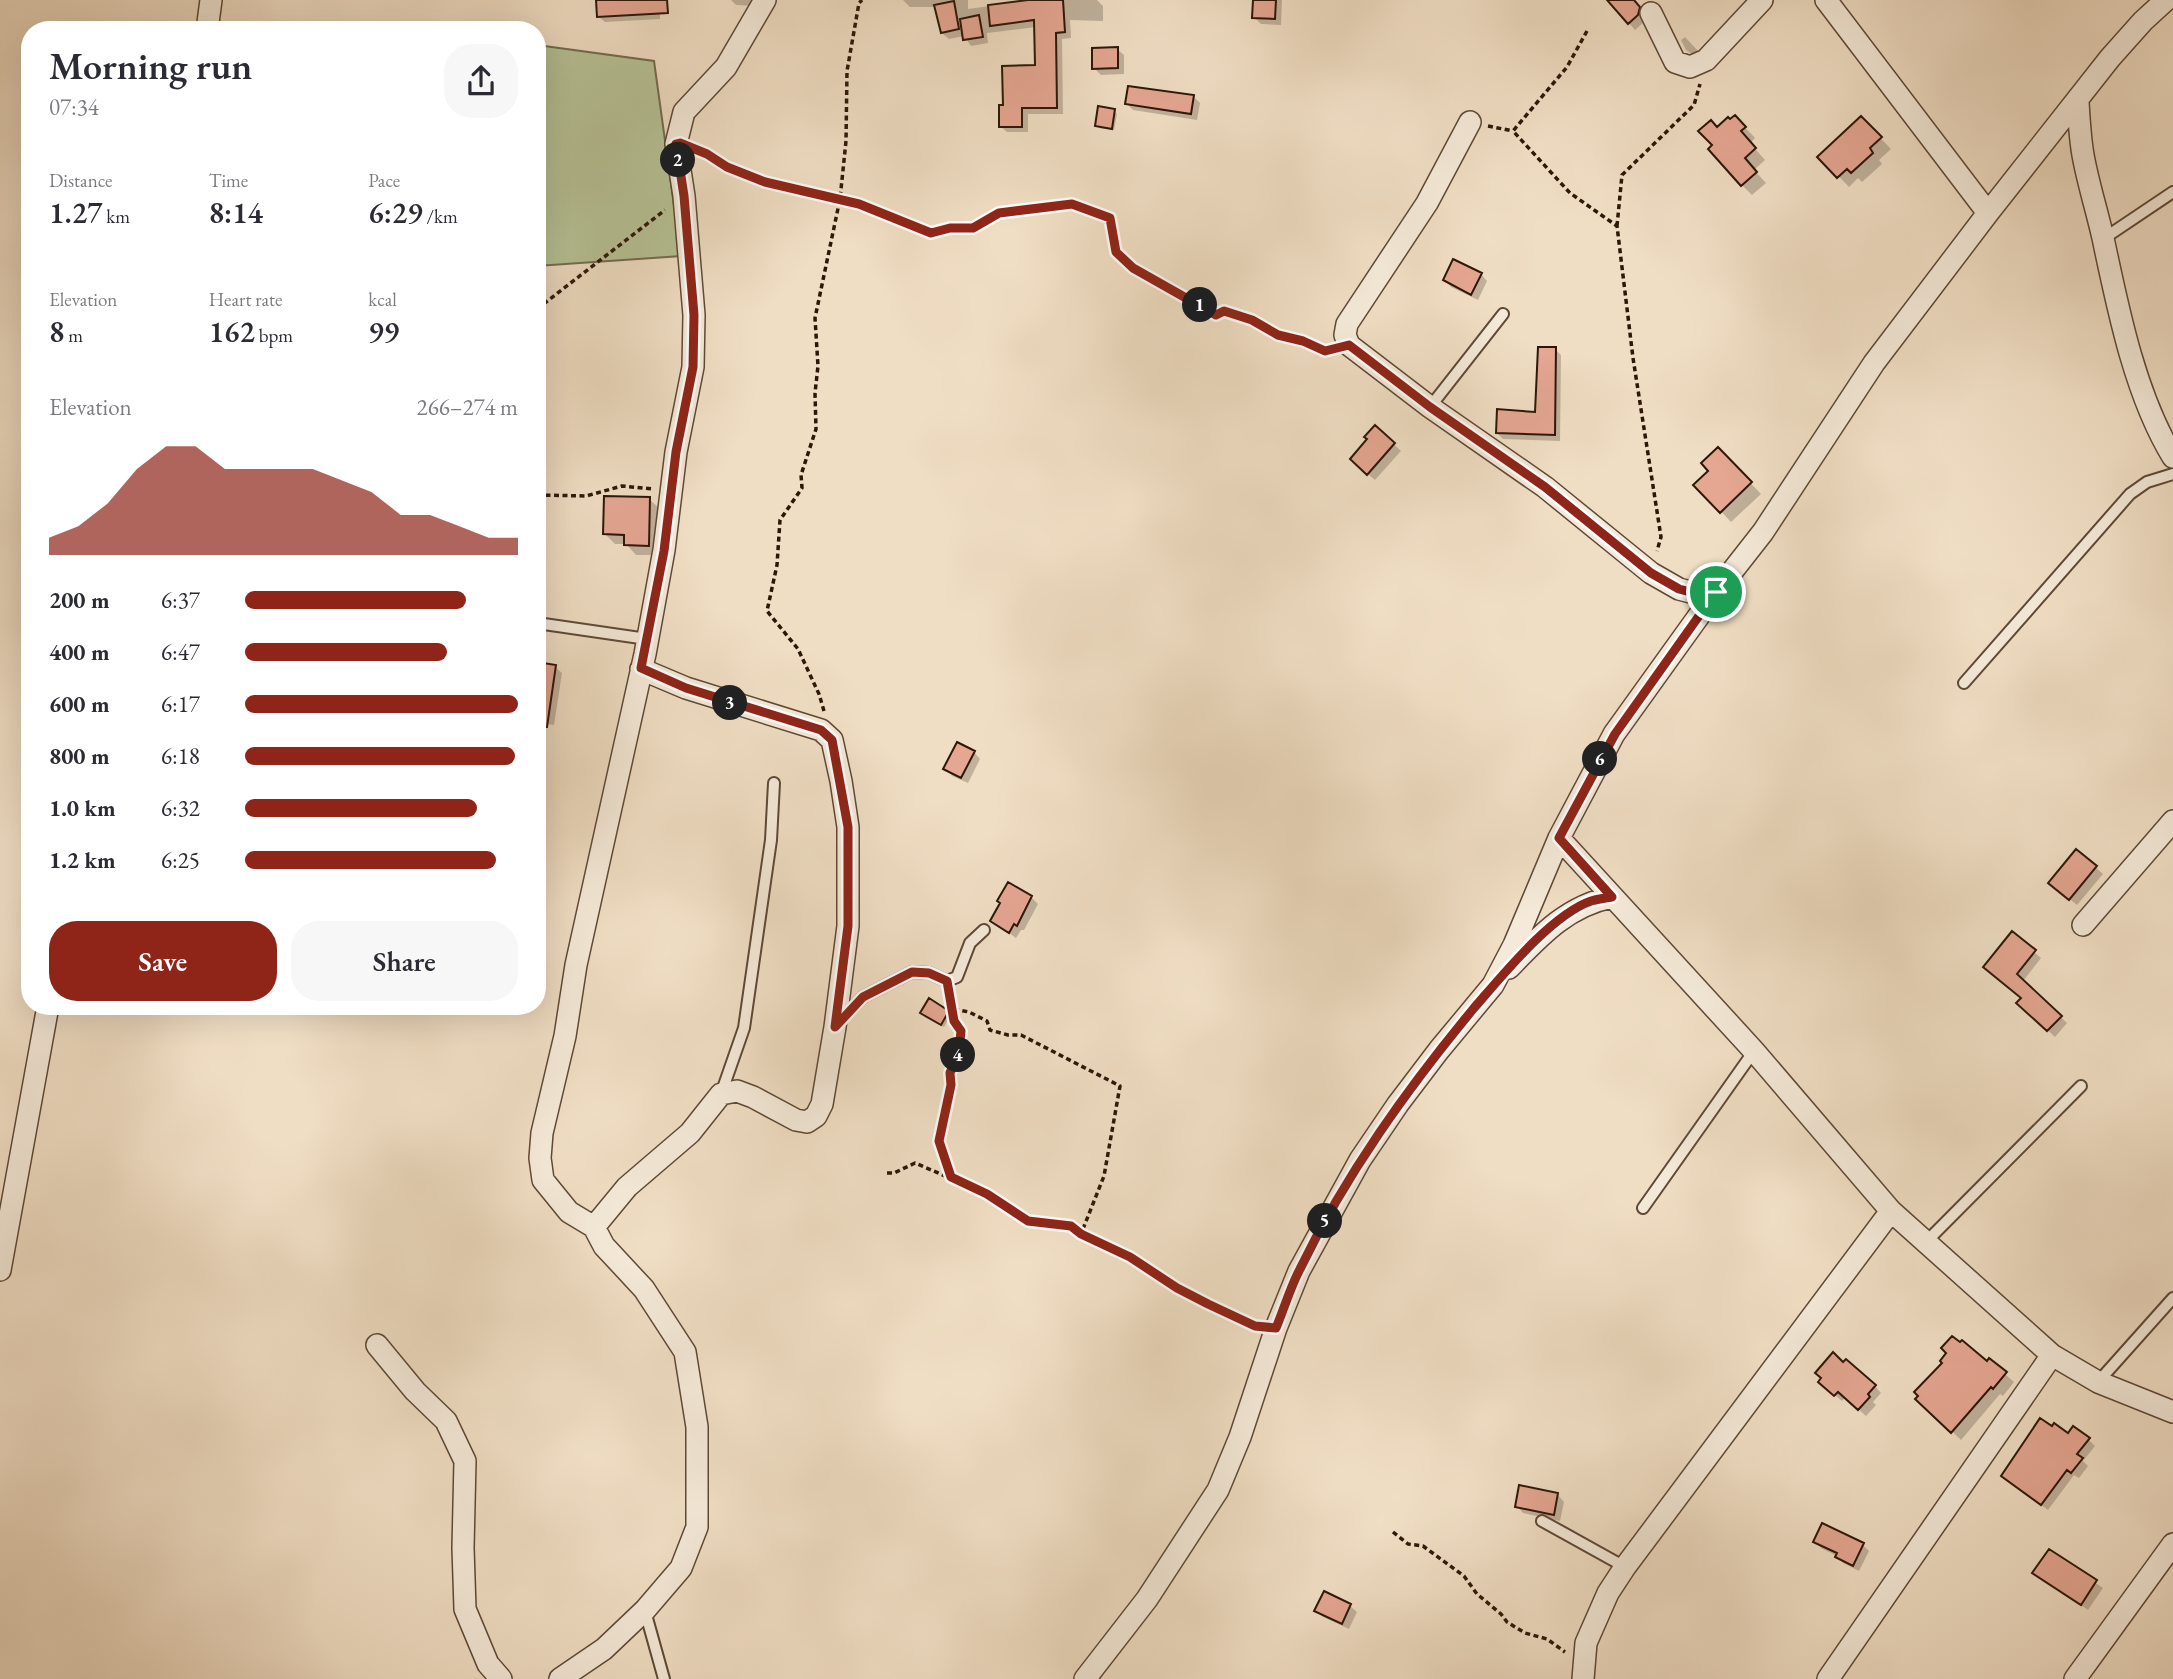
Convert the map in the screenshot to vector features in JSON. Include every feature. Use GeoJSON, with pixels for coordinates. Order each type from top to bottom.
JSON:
{"type":"FeatureCollection","features":[{"type":"Feature","properties":{"kind":"street"},"geometry":{"type":"LineString","coordinates":[[208,21],[211,0]]}},
{"type":"Feature","properties":{"kind":"street"},"geometry":{"type":"LineString","coordinates":[[560,1679],[604,1649],[645,1610],[681,1568],[697,1527],[697,1427],[685,1352],[644,1289],[604,1246],[594,1227],[569,1212],[543,1181],[542,1133],[565,1036],[594,874],[647,639],[693,367],[694,315],[684,196],[676,144],[684,112],[726,67],[765,0]]}},
{"type":"Feature","properties":{"kind":"street"},"geometry":{"type":"LineString","coordinates":[[1651,13],[1675,62],[1690,67],[1706,60],[1762,0]]}},
{"type":"Feature","properties":{"kind":"street"},"geometry":{"type":"LineString","coordinates":[[1826,0],[1988,213]]}},
{"type":"Feature","properties":{"kind":"street"},"geometry":{"type":"LineString","coordinates":[[1493,985],[1514,945],[1559,838],[1615,734],[1716,592],[1763,532],[1874,363],[2110,58],[2166,0]]}},
{"type":"Feature","properties":{"kind":"street"},"geometry":{"type":"LineString","coordinates":[[2078,102],[2083,154],[2109,276],[2144,395],[2173,457]]}},
{"type":"Feature","properties":{"kind":"street"},"geometry":{"type":"LineString","coordinates":[[1470,122],[1427,203],[1347,324],[1345,335],[1349,345],[1430,407],[1545,487],[1651,573],[1679,589],[1698,594],[1716,592]]}},
{"type":"Feature","properties":{"kind":"street"},"geometry":{"type":"LineString","coordinates":[[594,1227],[628,1187],[690,1133],[721,1094],[737,1091],[796,1121],[807,1122],[816,1116],[821,1104],[835,1027],[848,926],[848,827],[832,740],[821,730],[686,688],[641,668]]}},
{"type":"Feature","properties":{"kind":"street"},"geometry":{"type":"LineString","coordinates":[[2083,925],[2173,821]]}},
{"type":"Feature","properties":{"kind":"street"},"geometry":{"type":"LineString","coordinates":[[1559,838],[1754,1051],[1891,1211],[2052,1355],[2098,1382],[2173,1412]]}},
{"type":"Feature","properties":{"kind":"street"},"geometry":{"type":"LineString","coordinates":[[1085,1679],[1185,1545],[1218,1490],[1240,1437],[1298,1271],[1360,1160],[1439,1050],[1525,951],[1573,910],[1591,901],[1612,897]]}},
{"type":"Feature","properties":{"kind":"street"},"geometry":{"type":"LineString","coordinates":[[0,1270],[46,1015]]}},
{"type":"Feature","properties":{"kind":"street"},"geometry":{"type":"LineString","coordinates":[[1583,1669],[1587,1643],[1597,1616],[1625,1567],[1891,1211]]}},
{"type":"Feature","properties":{"kind":"street"},"geometry":{"type":"LineString","coordinates":[[377,1345],[415,1391],[446,1421],[465,1461],[465,1609],[488,1664],[501,1679]]}},
{"type":"Feature","properties":{"kind":"street"},"geometry":{"type":"LineString","coordinates":[[1828,1679],[2052,1355]]}},
{"type":"Feature","properties":{"kind":"street"},"geometry":{"type":"LineString","coordinates":[[2075,1679],[2173,1545]]}},
{"type":"Feature","properties":{"kind":"lane"},"geometry":{"type":"LineString","coordinates":[[2103,239],[2173,192]]}},
{"type":"Feature","properties":{"kind":"lane"},"geometry":{"type":"LineString","coordinates":[[1430,407],[1503,314]]}},
{"type":"Feature","properties":{"kind":"lane"},"geometry":{"type":"LineString","coordinates":[[1964,683],[2130,494],[2147,482],[2173,474]]}},
{"type":"Feature","properties":{"kind":"lane"},"geometry":{"type":"LineString","coordinates":[[546,624],[647,639]]}},
{"type":"Feature","properties":{"kind":"lane"},"geometry":{"type":"LineString","coordinates":[[721,1094],[744,1028],[771,840],[774,783]]}},
{"type":"Feature","properties":{"kind":"lane"},"geometry":{"type":"LineString","coordinates":[[835,1027],[863,997],[912,972],[929,973],[947,981],[957,977],[970,943],[984,930]]}},
{"type":"Feature","properties":{"kind":"lane"},"geometry":{"type":"LineString","coordinates":[[1643,1208],[1754,1051]]}},
{"type":"Feature","properties":{"kind":"lane"},"geometry":{"type":"LineString","coordinates":[[1926,1241],[2081,1086]]}},
{"type":"Feature","properties":{"kind":"lane"},"geometry":{"type":"LineString","coordinates":[[2098,1382],[2173,1298]]}},
{"type":"Feature","properties":{"kind":"lane"},"geometry":{"type":"LineString","coordinates":[[1542,1521],[1625,1567]]}},
{"type":"Feature","properties":{"kind":"lane"},"geometry":{"type":"LineString","coordinates":[[645,1610],[664,1679]]}},
{"type":"Feature","properties":{"kind":"path"},"geometry":{"type":"LineString","coordinates":[[832,740],[819,694],[799,649],[768,611],[777,565],[780,520],[802,488],[801,475],[816,429],[818,366],[815,318],[840,199],[846,141],[847,71],[859,4],[862,0]]}},
{"type":"Feature","properties":{"kind":"path"},"geometry":{"type":"LineString","coordinates":[[1587,31],[1567,67],[1513,131],[1570,193],[1618,226]]}},
{"type":"Feature","properties":{"kind":"path"},"geometry":{"type":"LineString","coordinates":[[1651,573],[1661,537],[1633,358],[1618,226],[1622,175],[1694,105],[1706,60]]}},
{"type":"Feature","properties":{"kind":"path"},"geometry":{"type":"LineString","coordinates":[[676,144],[680,143],[707,154],[727,167],[765,182],[840,199],[888,214],[931,233],[950,228],[973,228],[999,213],[1072,204],[1110,218],[1116,252],[1133,268],[1216,315],[1224,311],[1252,320],[1278,335],[1303,341],[1325,351],[1349,345]]}},
{"type":"Feature","properties":{"kind":"path"},"geometry":{"type":"LineString","coordinates":[[546,302],[684,196]]}},
{"type":"Feature","properties":{"kind":"path"},"geometry":{"type":"LineString","coordinates":[[546,495],[586,496],[622,486],[671,490]]}},
{"type":"Feature","properties":{"kind":"path"},"geometry":{"type":"LineString","coordinates":[[947,981],[954,1021],[961,1031],[959,1051],[950,1073],[951,1085],[939,1141],[951,1177]]}},
{"type":"Feature","properties":{"kind":"path"},"geometry":{"type":"LineString","coordinates":[[954,1010],[978,1015],[987,1021],[989,1030],[1021,1035],[1120,1086],[1104,1176],[1081,1234]]}},
{"type":"Feature","properties":{"kind":"path"},"geometry":{"type":"LineString","coordinates":[[887,1173],[894,1173],[915,1163],[951,1177],[987,1194],[1028,1221],[1071,1226],[1081,1234],[1130,1257],[1177,1288],[1208,1304],[1255,1326],[1276,1328]]}},
{"type":"Feature","properties":{"kind":"path"},"geometry":{"type":"LineString","coordinates":[[1393,1532],[1408,1544],[1423,1546],[1464,1576],[1477,1594],[1502,1614],[1507,1622],[1525,1633],[1547,1640],[1583,1669]]}},
{"type":"Feature","properties":{"kind":"green space"},"geometry":{"type":"Polygon","coordinates":[[[546,46],[654,61],[681,256],[546,265],[546,46]]]}},
{"type":"Feature","properties":{"kind":"building"},"geometry":{"type":"Polygon","coordinates":[[[596,0],[667,0],[668,13],[597,17],[596,0]]]}},
{"type":"Feature","properties":{"kind":"building"},"geometry":{"type":"Polygon","coordinates":[[[1028,0],[1063,0],[1065,32],[1056,33],[1057,108],[1022,108],[1022,127],[999,127],[999,105],[1003,105],[1002,66],[1035,65],[1034,20],[990,26],[988,5],[1028,0]]]}},
{"type":"Feature","properties":{"kind":"building"},"geometry":{"type":"Polygon","coordinates":[[[1253,0],[1276,0],[1275,19],[1252,18],[1253,0]]]}},
{"type":"Feature","properties":{"kind":"building"},"geometry":{"type":"Polygon","coordinates":[[[1607,0],[1634,0],[1640,7],[1638,15],[1628,24],[1607,0]]]}},
{"type":"Feature","properties":{"kind":"building"},"geometry":{"type":"Polygon","coordinates":[[[954,1],[959,29],[941,33],[934,5],[954,1]]]}},
{"type":"Feature","properties":{"kind":"building"},"geometry":{"type":"Polygon","coordinates":[[[979,15],[983,37],[963,40],[960,19],[979,15]]]}},
{"type":"Feature","properties":{"kind":"building"},"geometry":{"type":"Polygon","coordinates":[[[1118,47],[1118,68],[1092,69],[1092,48],[1118,47]]]}},
{"type":"Feature","properties":{"kind":"building"},"geometry":{"type":"Polygon","coordinates":[[[1128,86],[1194,95],[1191,114],[1125,104],[1128,86]]]}},
{"type":"Feature","properties":{"kind":"building"},"geometry":{"type":"Polygon","coordinates":[[[1098,106],[1115,109],[1112,129],[1095,126],[1098,106]]]}},
{"type":"Feature","properties":{"kind":"building"},"geometry":{"type":"Polygon","coordinates":[[[1735,115],[1746,127],[1741,131],[1756,148],[1745,158],[1757,172],[1741,186],[1708,149],[1712,145],[1698,131],[1711,120],[1717,127],[1728,117],[1730,119],[1735,115]]]}},
{"type":"Feature","properties":{"kind":"building"},"geometry":{"type":"Polygon","coordinates":[[[1861,116],[1882,137],[1870,148],[1873,153],[1851,173],[1847,169],[1837,178],[1817,157],[1861,116]]]}},
{"type":"Feature","properties":{"kind":"building"},"geometry":{"type":"Polygon","coordinates":[[[1453,259],[1482,273],[1471,295],[1443,280],[1453,259]]]}},
{"type":"Feature","properties":{"kind":"building"},"geometry":{"type":"Polygon","coordinates":[[[1538,347],[1556,347],[1555,435],[1496,433],[1497,409],[1535,412],[1538,347]]]}},
{"type":"Feature","properties":{"kind":"building"},"geometry":{"type":"Polygon","coordinates":[[[1375,425],[1395,443],[1367,475],[1350,459],[1375,425]]]}},
{"type":"Feature","properties":{"kind":"building"},"geometry":{"type":"Polygon","coordinates":[[[1718,447],[1752,482],[1720,513],[1693,485],[1708,471],[1701,463],[1718,447]]]}},
{"type":"Feature","properties":{"kind":"building"},"geometry":{"type":"Polygon","coordinates":[[[604,496],[650,497],[649,546],[624,545],[624,535],[603,534],[604,496]]]}},
{"type":"Feature","properties":{"kind":"building"},"geometry":{"type":"Polygon","coordinates":[[[546,663],[556,665],[546,727],[546,663]]]}},
{"type":"Feature","properties":{"kind":"building"},"geometry":{"type":"Polygon","coordinates":[[[957,742],[975,751],[961,778],[943,769],[957,742]]]}},
{"type":"Feature","properties":{"kind":"building"},"geometry":{"type":"Polygon","coordinates":[[[2076,849],[2097,866],[2069,900],[2048,883],[2076,849]]]}},
{"type":"Feature","properties":{"kind":"building"},"geometry":{"type":"Polygon","coordinates":[[[1008,882],[1032,896],[1017,926],[1014,924],[1009,933],[990,921],[1008,882]]]}},
{"type":"Feature","properties":{"kind":"building"},"geometry":{"type":"Polygon","coordinates":[[[2012,931],[2036,950],[2017,974],[2062,1016],[2047,1031],[2016,1003],[2021,998],[1983,967],[2012,931]]]}},
{"type":"Feature","properties":{"kind":"building"},"geometry":{"type":"Polygon","coordinates":[[[929,998],[949,1011],[941,1025],[920,1013],[929,998]]]}},
{"type":"Feature","properties":{"kind":"building"},"geometry":{"type":"Polygon","coordinates":[[[1952,1336],[1960,1342],[1962,1340],[1987,1361],[1989,1358],[2007,1372],[1951,1433],[1915,1399],[1918,1396],[1914,1392],[1942,1363],[1940,1361],[1946,1353],[1941,1348],[1952,1336]]]}},
{"type":"Feature","properties":{"kind":"building"},"geometry":{"type":"Polygon","coordinates":[[[1833,1352],[1843,1362],[1846,1359],[1876,1385],[1868,1394],[1870,1397],[1858,1410],[1838,1392],[1834,1396],[1818,1382],[1821,1378],[1815,1373],[1833,1352]]]}},
{"type":"Feature","properties":{"kind":"building"},"geometry":{"type":"Polygon","coordinates":[[[2040,1418],[2052,1426],[2054,1423],[2068,1433],[2073,1426],[2090,1438],[2077,1454],[2083,1458],[2071,1473],[2067,1470],[2041,1505],[2001,1476],[2040,1418]]]}},
{"type":"Feature","properties":{"kind":"building"},"geometry":{"type":"Polygon","coordinates":[[[1519,1485],[1558,1493],[1554,1515],[1515,1507],[1519,1485]]]}},
{"type":"Feature","properties":{"kind":"building"},"geometry":{"type":"Polygon","coordinates":[[[1822,1523],[1864,1543],[1853,1566],[1835,1557],[1837,1553],[1813,1542],[1822,1523]]]}},
{"type":"Feature","properties":{"kind":"building"},"geometry":{"type":"Polygon","coordinates":[[[2049,1549],[2097,1580],[2081,1605],[2032,1573],[2049,1549]]]}},
{"type":"Feature","properties":{"kind":"building"},"geometry":{"type":"Polygon","coordinates":[[[1324,1591],[1351,1604],[1342,1624],[1314,1611],[1324,1591]]]}},
{"type":"Feature","properties":{"kind":"route"},"geometry":{"type":"LineString","coordinates":[[680,143],[707,154],[727,167],[765,182],[859,204],[931,233],[950,228],[973,228],[999,213],[1072,204],[1110,218],[1116,252],[1133,268],[1216,315],[1224,311],[1252,320],[1278,335],[1303,341],[1325,351],[1349,345],[1430,407],[1545,487],[1651,573],[1679,589],[1698,594],[1716,592],[1615,734],[1559,838],[1612,897],[1591,901],[1573,910],[1525,951],[1493,985],[1439,1050],[1360,1160],[1298,1271],[1276,1328],[1255,1326],[1177,1288],[1130,1257],[1081,1234],[1071,1226],[1028,1221],[987,1194],[951,1177],[939,1141],[951,1085],[950,1073],[959,1051],[961,1031],[954,1021],[947,981],[929,973],[912,972],[863,997],[835,1027],[848,926],[848,827],[832,740],[821,730],[686,688],[641,668],[664,551],[676,452],[693,367],[694,315],[684,196],[676,144],[680,143]]}}]}
